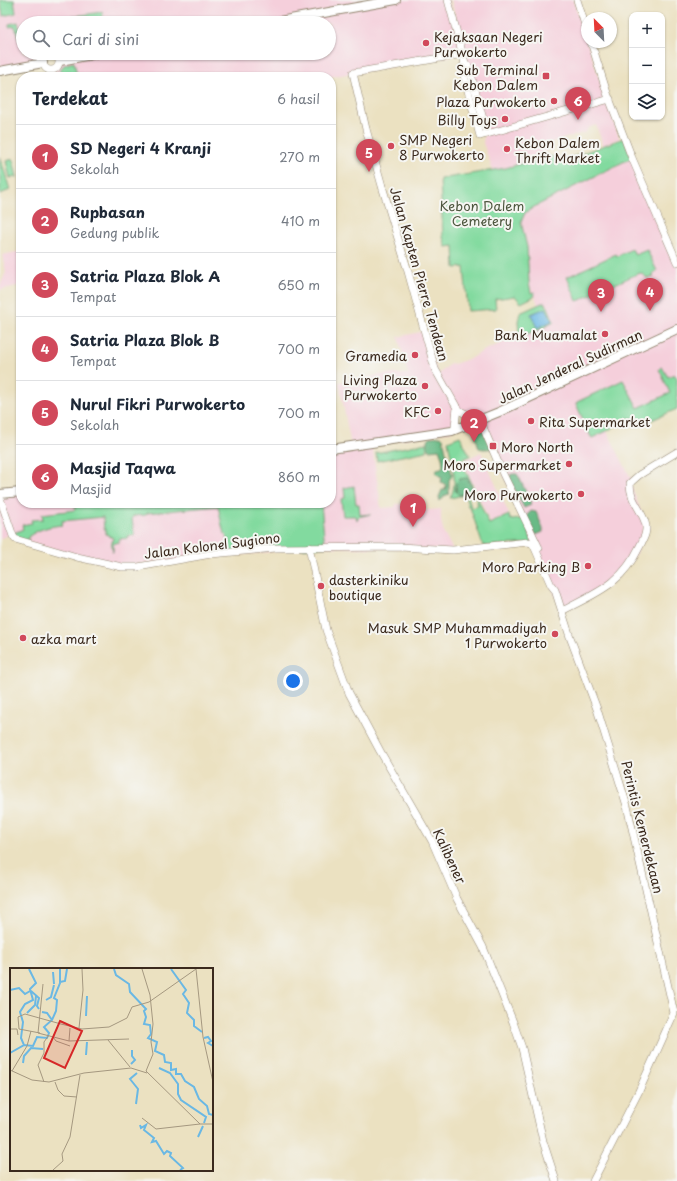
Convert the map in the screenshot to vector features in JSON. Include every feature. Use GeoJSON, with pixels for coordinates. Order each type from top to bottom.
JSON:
{"type":"FeatureCollection","features":[{"type":"Feature","properties":{"kind":"main road"},"geometry":{"type":"LineString","coordinates":[[307,16],[396,0]]}},
{"type":"Feature","properties":{"kind":"main road"},"geometry":{"type":"LineString","coordinates":[[60,61],[65,60]]}},
{"type":"Feature","properties":{"kind":"main road"},"geometry":{"type":"LineString","coordinates":[[0,71],[43,63]]}},
{"type":"Feature","properties":{"kind":"main road","name":"Jalan Jenderal Sudirman"},"geometry":{"type":"LineString","coordinates":[[336,448],[452,431],[480,420],[677,329]]}},
{"type":"Feature","properties":{"kind":"main road"},"geometry":{"type":"LineString","coordinates":[[0,494],[16,492]]}},
{"type":"Feature","properties":{"kind":"street"},"geometry":{"type":"LineString","coordinates":[[448,0],[465,63],[469,67],[483,135],[610,99]]}},
{"type":"Feature","properties":{"kind":"street"},"geometry":{"type":"LineString","coordinates":[[577,0],[581,12]]}},
{"type":"Feature","properties":{"kind":"street"},"geometry":{"type":"LineString","coordinates":[[593,48],[632,158],[677,262]]}},
{"type":"Feature","properties":{"kind":"street","name":"Jalan Kapten Pierre Tendean"},"geometry":{"type":"LineString","coordinates":[[457,408],[435,369],[364,123],[353,73],[463,54]]}},
{"type":"Feature","properties":{"kind":"street"},"geometry":{"type":"LineString","coordinates":[[44,60],[43,63],[48,70],[54,70],[59,67],[60,61]]}},
{"type":"Feature","properties":{"kind":"street"},"geometry":{"type":"LineString","coordinates":[[462,427],[455,426],[457,408],[480,420],[505,479],[533,534],[545,566]]}},
{"type":"Feature","properties":{"kind":"street"},"geometry":{"type":"LineString","coordinates":[[562,611],[609,585],[626,569],[646,534],[645,523],[630,492],[630,483],[638,475],[677,452]]}},
{"type":"Feature","properties":{"kind":"street","name":"Jalan Kolonel Sugiono"},"geometry":{"type":"LineString","coordinates":[[0,498],[15,539],[77,558],[119,567],[138,567],[188,558],[249,550],[309,547],[400,547],[453,550],[528,542],[532,543],[545,566]]}},
{"type":"Feature","properties":{"kind":"street","name":"Jalan Kolonel Sugiono"},"geometry":{"type":"LineString","coordinates":[[511,543],[533,534]]}},
{"type":"Feature","properties":{"kind":"street","name":"Kalibener"},"geometry":{"type":"LineString","coordinates":[[309,547],[326,630],[349,693],[383,757],[432,841],[457,899],[483,947],[513,1022],[522,1048],[543,1141],[556,1181]]}},
{"type":"Feature","properties":{"kind":"street","name":"Perintis Kemerdekaan"},"geometry":{"type":"LineString","coordinates":[[545,566],[597,709],[627,806],[674,1013],[639,1090],[593,1181]]}},
{"type":"Feature","properties":{"kind":"shaded area"},"geometry":{"type":"Polygon","coordinates":[[[0,0],[448,0],[463,54],[336,76],[336,72],[55,72],[54,70],[59,67],[60,60],[336,60],[336,16],[16,16],[16,60],[34,60],[29,65],[0,71],[0,0]]]}},
{"type":"Feature","properties":{"kind":"shaded area"},"geometry":{"type":"Polygon","coordinates":[[[451,0],[573,0],[581,24],[581,48],[589,48],[620,140],[618,139],[603,145],[596,125],[588,128],[586,132],[552,142],[541,158],[493,171],[483,143],[485,129],[451,0]]]}},
{"type":"Feature","properties":{"kind":"shaded area"},"geometry":{"type":"Polygon","coordinates":[[[631,158],[677,263],[677,409],[645,423],[641,419],[636,423],[633,419],[628,418],[607,431],[632,480],[630,483],[645,522],[637,553],[609,585],[562,611],[480,420],[458,408],[452,431],[372,444],[381,508],[395,507],[396,504],[403,504],[408,508],[417,511],[441,509],[441,521],[444,533],[453,550],[325,547],[116,566],[28,543],[12,533],[0,539],[0,494],[16,492],[16,508],[336,508],[336,449],[351,446],[339,382],[385,374],[408,374],[398,337],[425,331],[438,375],[451,363],[454,364],[471,358],[485,350],[519,336],[537,331],[554,322],[547,304],[542,303],[538,305],[534,293],[532,293],[529,282],[527,247],[521,222],[525,213],[631,158]],[[646,250],[635,255],[617,256],[616,254],[567,278],[570,284],[634,257],[646,250]]]}},
{"type":"Feature","properties":{"kind":"shaded area"},"geometry":{"type":"Polygon","coordinates":[[[16,252],[16,286],[0,290],[0,286],[6,272],[2,255],[16,252]]]}},
{"type":"Feature","properties":{"kind":"shaded area"},"geometry":{"type":"Polygon","coordinates":[[[481,452],[509,514],[490,523],[463,461],[481,452]]]}},
{"type":"Feature","properties":{"kind":"green space"},"geometry":{"type":"Polygon","coordinates":[[[0,0],[14,0],[16,13],[3,16],[0,0]]]}},
{"type":"Feature","properties":{"kind":"green space"},"geometry":{"type":"Polygon","coordinates":[[[102,12],[103,16],[75,16],[102,12]]]}},
{"type":"Feature","properties":{"kind":"green space"},"geometry":{"type":"Polygon","coordinates":[[[16,22],[16,30],[15,26],[9,27],[9,24],[16,22]]]}},
{"type":"Feature","properties":{"kind":"green space"},"geometry":{"type":"Polygon","coordinates":[[[74,62],[76,72],[60,72],[61,68],[74,62]]]}},
{"type":"Feature","properties":{"kind":"green space","name":"Kebon Dalem Cemetery"},"geometry":{"type":"Polygon","coordinates":[[[624,138],[631,158],[525,213],[521,222],[527,247],[531,293],[534,292],[535,296],[521,303],[515,296],[495,299],[496,309],[468,311],[464,267],[455,268],[454,246],[446,247],[443,237],[440,179],[506,168],[541,158],[542,161],[551,156],[561,161],[624,138]]]}},
{"type":"Feature","properties":{"kind":"green space"},"geometry":{"type":"Polygon","coordinates":[[[0,156],[10,190],[0,194],[0,156]]]}},
{"type":"Feature","properties":{"kind":"green space"},"geometry":{"type":"Polygon","coordinates":[[[13,159],[16,177],[10,178],[6,161],[13,159]]]}},
{"type":"Feature","properties":{"kind":"green space"},"geometry":{"type":"Polygon","coordinates":[[[632,249],[635,255],[647,250],[657,271],[653,273],[654,276],[647,278],[641,273],[637,274],[577,301],[567,277],[616,254],[617,256],[632,249]]]}},
{"type":"Feature","properties":{"kind":"green space"},"geometry":{"type":"Polygon","coordinates":[[[545,303],[548,307],[554,322],[537,331],[519,336],[518,321],[520,313],[545,303]]]}},
{"type":"Feature","properties":{"kind":"green space"},"geometry":{"type":"Polygon","coordinates":[[[662,367],[668,377],[674,374],[677,378],[677,409],[645,423],[641,419],[636,423],[633,419],[628,418],[607,431],[592,438],[591,437],[576,404],[577,402],[623,380],[638,408],[670,393],[659,369],[662,367]]]}},
{"type":"Feature","properties":{"kind":"green space"},"geometry":{"type":"Polygon","coordinates":[[[478,428],[482,428],[492,449],[479,448],[475,435],[478,428]]]}},
{"type":"Feature","properties":{"kind":"green space"},"geometry":{"type":"Polygon","coordinates":[[[441,436],[443,438],[452,476],[449,480],[449,494],[444,496],[440,501],[439,497],[442,490],[445,490],[446,485],[441,482],[442,478],[436,473],[437,469],[443,466],[442,457],[439,449],[429,450],[428,440],[430,437],[441,436]]]}},
{"type":"Feature","properties":{"kind":"green space"},"geometry":{"type":"Polygon","coordinates":[[[460,436],[470,456],[461,460],[489,524],[509,515],[510,519],[513,520],[525,518],[532,543],[483,546],[465,495],[450,498],[453,492],[454,477],[448,441],[460,436]],[[467,478],[460,479],[455,487],[458,494],[469,493],[467,478]],[[475,493],[468,495],[471,508],[478,506],[475,493]]]}},
{"type":"Feature","properties":{"kind":"green space"},"geometry":{"type":"Polygon","coordinates":[[[426,443],[427,451],[377,461],[376,453],[426,443]]]}},
{"type":"Feature","properties":{"kind":"green space"},"geometry":{"type":"Polygon","coordinates":[[[517,474],[519,477],[531,505],[524,508],[510,480],[510,475],[517,474]]]}},
{"type":"Feature","properties":{"kind":"green space"},"geometry":{"type":"Polygon","coordinates":[[[467,478],[473,492],[459,495],[456,492],[456,483],[460,479],[467,478]]]}},
{"type":"Feature","properties":{"kind":"green space"},"geometry":{"type":"Polygon","coordinates":[[[354,486],[356,504],[359,504],[360,515],[371,514],[358,517],[357,520],[356,516],[343,516],[341,499],[345,498],[344,488],[354,486]]]}},
{"type":"Feature","properties":{"kind":"green space"},"geometry":{"type":"Polygon","coordinates":[[[75,508],[198,508],[147,513],[146,515],[133,516],[134,535],[128,536],[128,538],[119,539],[119,542],[113,544],[113,548],[111,547],[113,538],[106,534],[103,517],[62,521],[63,525],[44,528],[32,534],[28,537],[28,543],[13,536],[14,533],[23,529],[22,525],[32,523],[31,520],[43,519],[42,514],[75,510],[75,508]]]}},
{"type":"Feature","properties":{"kind":"green space"},"geometry":{"type":"Polygon","coordinates":[[[218,508],[321,508],[325,547],[227,553],[229,541],[223,530],[218,508]]]}},
{"type":"Feature","properties":{"kind":"green space"},"geometry":{"type":"Polygon","coordinates":[[[531,511],[536,512],[543,528],[543,532],[536,535],[526,516],[531,511]]]}},
{"type":"Feature","properties":{"kind":"water"},"geometry":{"type":"Polygon","coordinates":[[[546,308],[552,321],[537,328],[531,314],[546,308]]]}},
{"type":"Feature","properties":{"kind":"place","name":"Kejaksaan Negeri Purwokerto"},"geometry":{"type":"Point","coordinates":[426,43]}},
{"type":"Feature","properties":{"kind":"place","name":"Sub Terminal Kebon Dalem"},"geometry":{"type":"Point","coordinates":[546,76]}},
{"type":"Feature","properties":{"kind":"place","name":"Plaza Purwokerto"},"geometry":{"type":"Point","coordinates":[554,101]}},
{"type":"Feature","properties":{"kind":"place","name":"Billy Toys"},"geometry":{"type":"Point","coordinates":[505,119]}},
{"type":"Feature","properties":{"kind":"place","name":"Masjid Taqwa"},"geometry":{"type":"Point","coordinates":[578,120]}},
{"type":"Feature","properties":{"kind":"place","name":"SMP Negeri 8 Purwokerto"},"geometry":{"type":"Point","coordinates":[391,146]}},
{"type":"Feature","properties":{"kind":"place","name":"Kebon Dalem Thrift Market"},"geometry":{"type":"Point","coordinates":[507,149]}},
{"type":"Feature","properties":{"kind":"place","name":"Nurul Fikri Purwokerto"},"geometry":{"type":"Point","coordinates":[369,172]}},
{"type":"Feature","properties":{"kind":"place","name":"Satria Plaza Blok B"},"geometry":{"type":"Point","coordinates":[650,311]}},
{"type":"Feature","properties":{"kind":"place","name":"Satria Plaza Blok A"},"geometry":{"type":"Point","coordinates":[601,312]}},
{"type":"Feature","properties":{"kind":"place","name":"Bank Muamalat"},"geometry":{"type":"Point","coordinates":[605,334]}},
{"type":"Feature","properties":{"kind":"place","name":"Gramedia"},"geometry":{"type":"Point","coordinates":[415,355]}},
{"type":"Feature","properties":{"kind":"place","name":"Living Plaza Purwokerto"},"geometry":{"type":"Point","coordinates":[425,386]}},
{"type":"Feature","properties":{"kind":"place","name":"KFC"},"geometry":{"type":"Point","coordinates":[438,411]}},
{"type":"Feature","properties":{"kind":"place","name":"Rita Supermarket"},"geometry":{"type":"Point","coordinates":[531,421]}},
{"type":"Feature","properties":{"kind":"place","name":"Rupbasan"},"geometry":{"type":"Point","coordinates":[474,442]}},
{"type":"Feature","properties":{"kind":"place","name":"Moro North"},"geometry":{"type":"Point","coordinates":[493,446]}},
{"type":"Feature","properties":{"kind":"place","name":"Moro Supermarket"},"geometry":{"type":"Point","coordinates":[569,464]}},
{"type":"Feature","properties":{"kind":"place","name":"Moro Purwokerto"},"geometry":{"type":"Point","coordinates":[581,494]}},
{"type":"Feature","properties":{"kind":"place","name":"SD Negeri 4 Kranji"},"geometry":{"type":"Point","coordinates":[413,527]}},
{"type":"Feature","properties":{"kind":"place","name":"Moro Parking B"},"geometry":{"type":"Point","coordinates":[588,566]}},
{"type":"Feature","properties":{"kind":"place","name":"dasterkiniku boutique"},"geometry":{"type":"Point","coordinates":[321,586]}},
{"type":"Feature","properties":{"kind":"place","name":"Masuk SMP Muhammadiyah 1 Purwokerto"},"geometry":{"type":"Point","coordinates":[555,634]}},
{"type":"Feature","properties":{"kind":"place","name":"azka mart"},"geometry":{"type":"Point","coordinates":[23,638]}}]}
